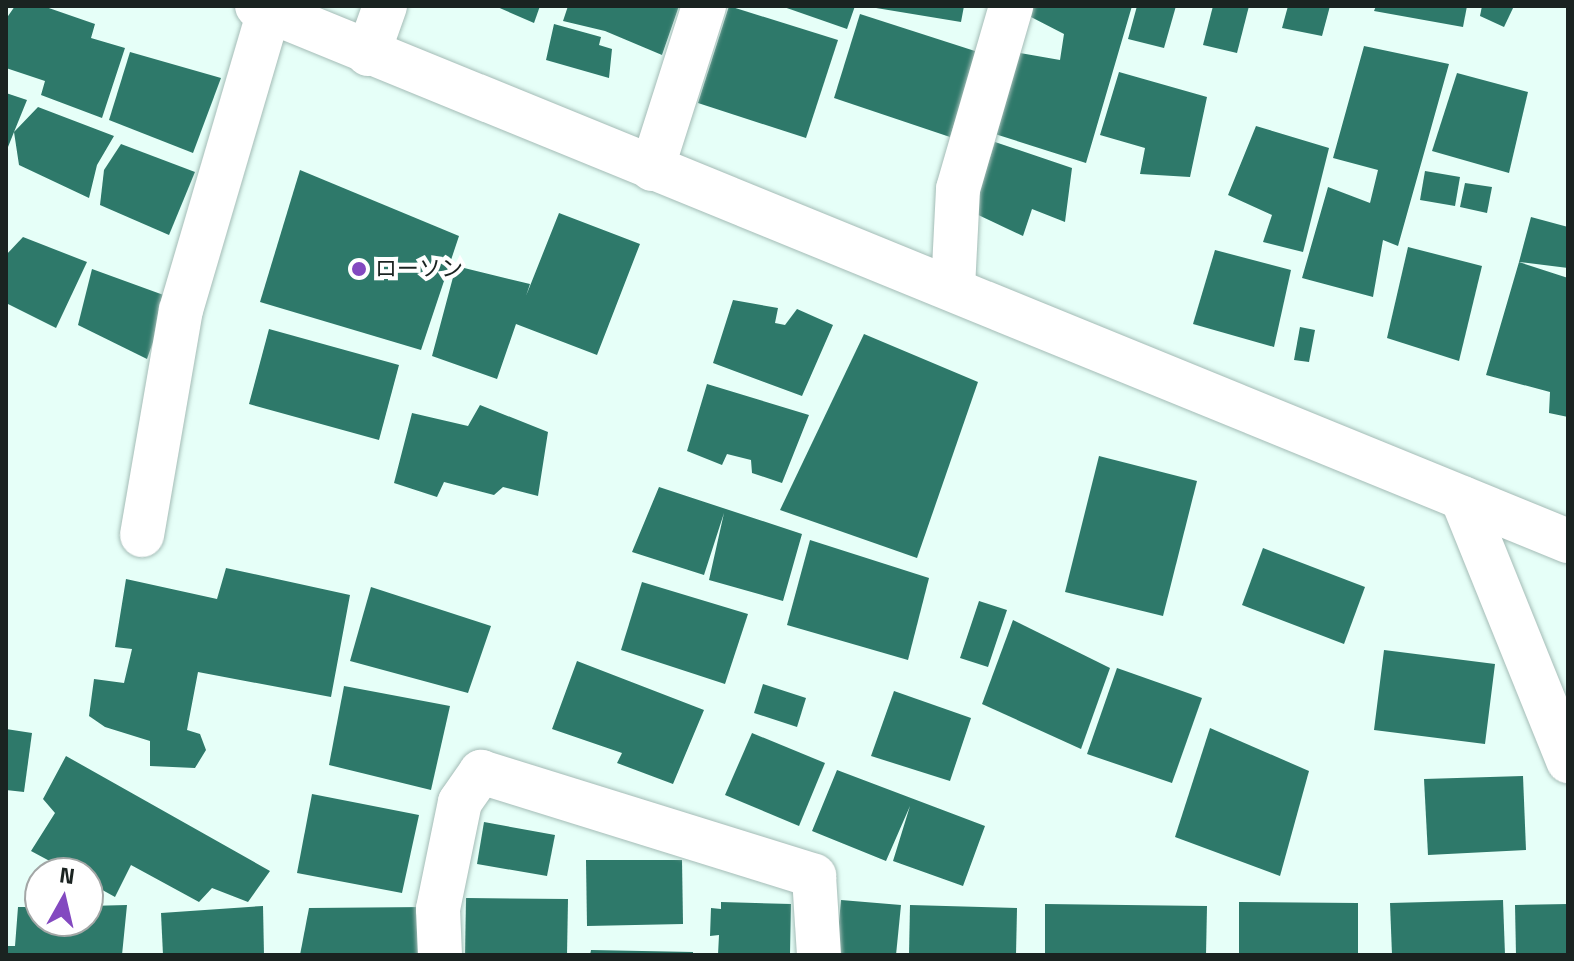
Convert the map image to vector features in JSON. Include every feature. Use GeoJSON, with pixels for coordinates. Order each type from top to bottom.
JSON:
{"type":"FeatureCollection","features":[{"type":"Feature","properties":{"kind":"street"},"geometry":{"type":"LineString","coordinates":[[368,54],[385,6]]}},
{"type":"Feature","properties":{"kind":"street"},"geometry":{"type":"LineString","coordinates":[[652,169],[704,6]]}},
{"type":"Feature","properties":{"kind":"street"},"geometry":{"type":"LineString","coordinates":[[953,288],[958,189],[1011,6]]}},
{"type":"Feature","properties":{"kind":"street"},"geometry":{"type":"LineString","coordinates":[[142,535],[181,310],[263,9],[1568,541]]}},
{"type":"Feature","properties":{"kind":"street"},"geometry":{"type":"LineString","coordinates":[[1462,498],[1568,761]]}},
{"type":"Feature","properties":{"kind":"street"},"geometry":{"type":"LineString","coordinates":[[440,955],[438,909],[460,802],[481,772],[814,876],[819,955]]}},
{"type":"Feature","properties":{"kind":"building"},"geometry":{"type":"Polygon","coordinates":[[[15,6],[43,6],[95,24],[91,38],[125,48],[102,118],[41,95],[45,81],[6,68],[6,19],[15,6]]]}},
{"type":"Feature","properties":{"kind":"building"},"geometry":{"type":"Polygon","coordinates":[[[495,6],[540,6],[534,23],[495,6]]]}},
{"type":"Feature","properties":{"kind":"building"},"geometry":{"type":"Polygon","coordinates":[[[568,6],[679,6],[662,55],[605,31],[563,21],[568,6]]]}},
{"type":"Feature","properties":{"kind":"building"},"geometry":{"type":"Polygon","coordinates":[[[729,6],[838,40],[806,138],[698,103],[729,6]]]}},
{"type":"Feature","properties":{"kind":"building"},"geometry":{"type":"Polygon","coordinates":[[[781,6],[855,6],[847,29],[781,6]]]}},
{"type":"Feature","properties":{"kind":"building"},"geometry":{"type":"Polygon","coordinates":[[[864,6],[964,6],[961,22],[864,6]]]}},
{"type":"Feature","properties":{"kind":"building"},"geometry":{"type":"Polygon","coordinates":[[[1033,6],[1132,6],[1086,163],[995,134],[1020,53],[1060,60],[1064,34],[1031,17],[1033,6]]]}},
{"type":"Feature","properties":{"kind":"building"},"geometry":{"type":"Polygon","coordinates":[[[1137,6],[1176,6],[1164,48],[1128,39],[1137,6]]]}},
{"type":"Feature","properties":{"kind":"building"},"geometry":{"type":"Polygon","coordinates":[[[1213,6],[1249,6],[1237,53],[1203,45],[1213,6]]]}},
{"type":"Feature","properties":{"kind":"building"},"geometry":{"type":"Polygon","coordinates":[[[1288,6],[1330,6],[1322,36],[1282,28],[1288,6]]]}},
{"type":"Feature","properties":{"kind":"building"},"geometry":{"type":"Polygon","coordinates":[[[1376,6],[1467,6],[1463,27],[1374,11],[1376,6]]]}},
{"type":"Feature","properties":{"kind":"building"},"geometry":{"type":"Polygon","coordinates":[[[1482,6],[1514,6],[1504,27],[1480,16],[1482,6]]]}},
{"type":"Feature","properties":{"kind":"building"},"geometry":{"type":"Polygon","coordinates":[[[860,14],[978,52],[950,137],[834,98],[860,14]]]}},
{"type":"Feature","properties":{"kind":"building"},"geometry":{"type":"Polygon","coordinates":[[[554,24],[601,37],[599,45],[612,49],[609,78],[546,60],[554,24]]]}},
{"type":"Feature","properties":{"kind":"building"},"geometry":{"type":"Polygon","coordinates":[[[1364,46],[1449,64],[1398,246],[1383,240],[1373,297],[1302,278],[1328,187],[1370,203],[1378,170],[1333,158],[1364,46]]]}},
{"type":"Feature","properties":{"kind":"building"},"geometry":{"type":"Polygon","coordinates":[[[130,52],[221,78],[193,153],[109,120],[130,52]]]}},
{"type":"Feature","properties":{"kind":"building"},"geometry":{"type":"Polygon","coordinates":[[[1119,72],[1207,97],[1190,177],[1140,174],[1145,148],[1100,135],[1119,72]]]}},
{"type":"Feature","properties":{"kind":"building"},"geometry":{"type":"Polygon","coordinates":[[[1457,73],[1528,92],[1509,173],[1432,151],[1457,73]]]}},
{"type":"Feature","properties":{"kind":"building"},"geometry":{"type":"Polygon","coordinates":[[[6,93],[27,100],[6,152],[6,93]]]}},
{"type":"Feature","properties":{"kind":"building"},"geometry":{"type":"Polygon","coordinates":[[[38,107],[114,136],[97,165],[89,198],[19,165],[14,132],[38,107]]]}},
{"type":"Feature","properties":{"kind":"building"},"geometry":{"type":"Polygon","coordinates":[[[1256,126],[1329,148],[1303,252],[1263,242],[1272,215],[1228,195],[1256,126]]]}},
{"type":"Feature","properties":{"kind":"building"},"geometry":{"type":"Polygon","coordinates":[[[995,142],[1072,168],[1065,222],[1032,209],[1023,236],[972,212],[995,142]]]}},
{"type":"Feature","properties":{"kind":"building"},"geometry":{"type":"Polygon","coordinates":[[[121,144],[195,172],[169,235],[100,205],[104,170],[121,144]]]}},
{"type":"Feature","properties":{"kind":"building","name":"ローソン"},"geometry":{"type":"Polygon","coordinates":[[[300,170],[459,236],[421,350],[260,302],[300,170]]]}},
{"type":"Feature","properties":{"kind":"building"},"geometry":{"type":"Polygon","coordinates":[[[1425,171],[1460,177],[1455,206],[1420,200],[1425,171]]]}},
{"type":"Feature","properties":{"kind":"building"},"geometry":{"type":"Polygon","coordinates":[[[1465,183],[1492,187],[1487,213],[1460,207],[1465,183]]]}},
{"type":"Feature","properties":{"kind":"building"},"geometry":{"type":"Polygon","coordinates":[[[559,213],[640,244],[597,355],[516,324],[497,379],[432,356],[456,266],[530,284],[526,296],[559,213]]]}},
{"type":"Feature","properties":{"kind":"building"},"geometry":{"type":"Polygon","coordinates":[[[1531,217],[1568,227],[1568,268],[1519,262],[1531,217]]]}},
{"type":"Feature","properties":{"kind":"building"},"geometry":{"type":"Polygon","coordinates":[[[23,237],[87,262],[56,328],[6,303],[6,255],[23,237]]]}},
{"type":"Feature","properties":{"kind":"building"},"geometry":{"type":"Polygon","coordinates":[[[1408,247],[1482,266],[1459,361],[1387,338],[1408,247]]]}},
{"type":"Feature","properties":{"kind":"building"},"geometry":{"type":"Polygon","coordinates":[[[1215,250],[1291,270],[1274,347],[1193,324],[1215,250]]]}},
{"type":"Feature","properties":{"kind":"building"},"geometry":{"type":"Polygon","coordinates":[[[1519,262],[1568,278],[1568,417],[1549,413],[1550,392],[1486,375],[1519,262]]]}},
{"type":"Feature","properties":{"kind":"building"},"geometry":{"type":"Polygon","coordinates":[[[92,269],[169,297],[147,359],[78,325],[92,269]]]}},
{"type":"Feature","properties":{"kind":"building"},"geometry":{"type":"Polygon","coordinates":[[[733,300],[778,308],[775,323],[785,325],[797,309],[833,325],[802,396],[713,363],[733,300]]]}},
{"type":"Feature","properties":{"kind":"building"},"geometry":{"type":"Polygon","coordinates":[[[1300,327],[1315,330],[1309,362],[1294,360],[1300,327]]]}},
{"type":"Feature","properties":{"kind":"building"},"geometry":{"type":"Polygon","coordinates":[[[269,329],[399,365],[379,440],[249,404],[269,329]]]}},
{"type":"Feature","properties":{"kind":"building"},"geometry":{"type":"Polygon","coordinates":[[[864,334],[978,382],[917,558],[780,510],[864,334]]]}},
{"type":"Feature","properties":{"kind":"building"},"geometry":{"type":"Polygon","coordinates":[[[707,384],[809,415],[782,483],[752,473],[751,460],[727,454],[722,465],[687,451],[707,384]]]}},
{"type":"Feature","properties":{"kind":"building"},"geometry":{"type":"Polygon","coordinates":[[[480,405],[548,432],[538,496],[503,487],[494,495],[444,482],[437,497],[394,483],[412,413],[468,426],[480,405]]]}},
{"type":"Feature","properties":{"kind":"building"},"geometry":{"type":"Polygon","coordinates":[[[1099,456],[1197,481],[1163,616],[1065,592],[1099,456]]]}},
{"type":"Feature","properties":{"kind":"building"},"geometry":{"type":"Polygon","coordinates":[[[659,487],[802,534],[783,601],[709,580],[724,513],[704,575],[632,552],[659,487]]]}},
{"type":"Feature","properties":{"kind":"building"},"geometry":{"type":"Polygon","coordinates":[[[810,540],[929,578],[908,660],[787,625],[810,540]]]}},
{"type":"Feature","properties":{"kind":"building"},"geometry":{"type":"Polygon","coordinates":[[[1263,548],[1365,587],[1344,644],[1242,605],[1263,548]]]}},
{"type":"Feature","properties":{"kind":"building"},"geometry":{"type":"Polygon","coordinates":[[[226,568],[350,595],[331,697],[198,672],[187,730],[200,734],[206,750],[195,768],[150,766],[150,741],[105,727],[89,716],[94,679],[124,683],[132,649],[115,647],[126,579],[217,599],[226,568]]]}},
{"type":"Feature","properties":{"kind":"building"},"geometry":{"type":"Polygon","coordinates":[[[642,582],[748,614],[725,684],[621,650],[642,582]]]}},
{"type":"Feature","properties":{"kind":"building"},"geometry":{"type":"Polygon","coordinates":[[[371,587],[491,626],[468,693],[350,661],[371,587]]]}},
{"type":"Feature","properties":{"kind":"building"},"geometry":{"type":"Polygon","coordinates":[[[979,601],[1007,610],[988,667],[960,658],[979,601]]]}},
{"type":"Feature","properties":{"kind":"building"},"geometry":{"type":"Polygon","coordinates":[[[1013,620],[1110,668],[1081,749],[982,704],[1013,620]]]}},
{"type":"Feature","properties":{"kind":"building"},"geometry":{"type":"Polygon","coordinates":[[[1384,650],[1495,664],[1485,744],[1374,730],[1384,650]]]}},
{"type":"Feature","properties":{"kind":"building"},"geometry":{"type":"Polygon","coordinates":[[[577,661],[704,710],[673,784],[617,763],[622,753],[552,729],[577,661]]]}},
{"type":"Feature","properties":{"kind":"building"},"geometry":{"type":"Polygon","coordinates":[[[1117,668],[1202,698],[1172,783],[1087,754],[1117,668]]]}},
{"type":"Feature","properties":{"kind":"building"},"geometry":{"type":"Polygon","coordinates":[[[763,684],[806,698],[797,727],[754,713],[763,684]]]}},
{"type":"Feature","properties":{"kind":"building"},"geometry":{"type":"Polygon","coordinates":[[[344,686],[450,706],[431,790],[329,765],[344,686]]]}},
{"type":"Feature","properties":{"kind":"building"},"geometry":{"type":"Polygon","coordinates":[[[894,691],[971,718],[950,781],[871,756],[894,691]]]}},
{"type":"Feature","properties":{"kind":"building"},"geometry":{"type":"Polygon","coordinates":[[[1210,728],[1309,771],[1280,876],[1175,837],[1210,728]]]}},
{"type":"Feature","properties":{"kind":"building"},"geometry":{"type":"Polygon","coordinates":[[[6,729],[32,733],[24,792],[6,790],[6,729]]]}},
{"type":"Feature","properties":{"kind":"building"},"geometry":{"type":"Polygon","coordinates":[[[752,733],[825,763],[799,826],[725,795],[752,733]]]}},
{"type":"Feature","properties":{"kind":"building"},"geometry":{"type":"Polygon","coordinates":[[[66,756],[270,871],[248,902],[212,888],[199,902],[131,865],[115,897],[104,891],[104,857],[42,857],[31,851],[55,813],[43,799],[66,756]]]}},
{"type":"Feature","properties":{"kind":"building"},"geometry":{"type":"Polygon","coordinates":[[[837,770],[985,826],[963,886],[893,861],[910,806],[886,861],[812,831],[837,770]]]}},
{"type":"Feature","properties":{"kind":"building"},"geometry":{"type":"Polygon","coordinates":[[[1523,776],[1526,850],[1428,855],[1424,779],[1523,776]]]}},
{"type":"Feature","properties":{"kind":"building"},"geometry":{"type":"Polygon","coordinates":[[[312,794],[419,815],[402,893],[297,873],[312,794]]]}},
{"type":"Feature","properties":{"kind":"building"},"geometry":{"type":"Polygon","coordinates":[[[484,822],[555,835],[547,876],[477,864],[484,822]]]}},
{"type":"Feature","properties":{"kind":"building"},"geometry":{"type":"Polygon","coordinates":[[[586,860],[682,860],[683,924],[587,926],[586,860]]]}},
{"type":"Feature","properties":{"kind":"building"},"geometry":{"type":"Polygon","coordinates":[[[466,898],[568,899],[567,955],[465,955],[466,898]]]}},
{"type":"Feature","properties":{"kind":"building"},"geometry":{"type":"Polygon","coordinates":[[[841,900],[901,905],[896,955],[836,955],[841,900]]]}},
{"type":"Feature","properties":{"kind":"building"},"geometry":{"type":"Polygon","coordinates":[[[1503,900],[1505,955],[1392,955],[1390,903],[1503,900]]]}},
{"type":"Feature","properties":{"kind":"building"},"geometry":{"type":"Polygon","coordinates":[[[721,902],[791,904],[790,955],[718,955],[719,935],[710,936],[711,908],[721,909],[721,902]]]}},
{"type":"Feature","properties":{"kind":"building"},"geometry":{"type":"Polygon","coordinates":[[[1239,902],[1358,903],[1358,955],[1239,955],[1239,902]]]}},
{"type":"Feature","properties":{"kind":"building"},"geometry":{"type":"Polygon","coordinates":[[[1045,904],[1207,906],[1206,955],[1045,955],[1045,904]]]}},
{"type":"Feature","properties":{"kind":"building"},"geometry":{"type":"Polygon","coordinates":[[[1568,904],[1568,955],[1516,955],[1515,905],[1568,904]]]}},
{"type":"Feature","properties":{"kind":"building"},"geometry":{"type":"Polygon","coordinates":[[[127,905],[122,955],[6,955],[6,946],[15,946],[18,907],[24,907],[24,937],[104,937],[104,906],[127,905]]]}},
{"type":"Feature","properties":{"kind":"building"},"geometry":{"type":"Polygon","coordinates":[[[910,905],[1017,908],[1016,955],[909,955],[910,905]]]}},
{"type":"Feature","properties":{"kind":"building"},"geometry":{"type":"Polygon","coordinates":[[[263,906],[264,955],[163,955],[161,913],[263,906]]]}},
{"type":"Feature","properties":{"kind":"building"},"geometry":{"type":"Polygon","coordinates":[[[427,907],[422,955],[300,955],[309,908],[427,907]]]}},
{"type":"Feature","properties":{"kind":"building"},"geometry":{"type":"Polygon","coordinates":[[[591,950],[693,952],[693,955],[590,955],[591,950]]]}},
{"type":"Feature","properties":{"kind":"place","name":"ローソン"},"geometry":{"type":"Point","coordinates":[359,269]}}]}
